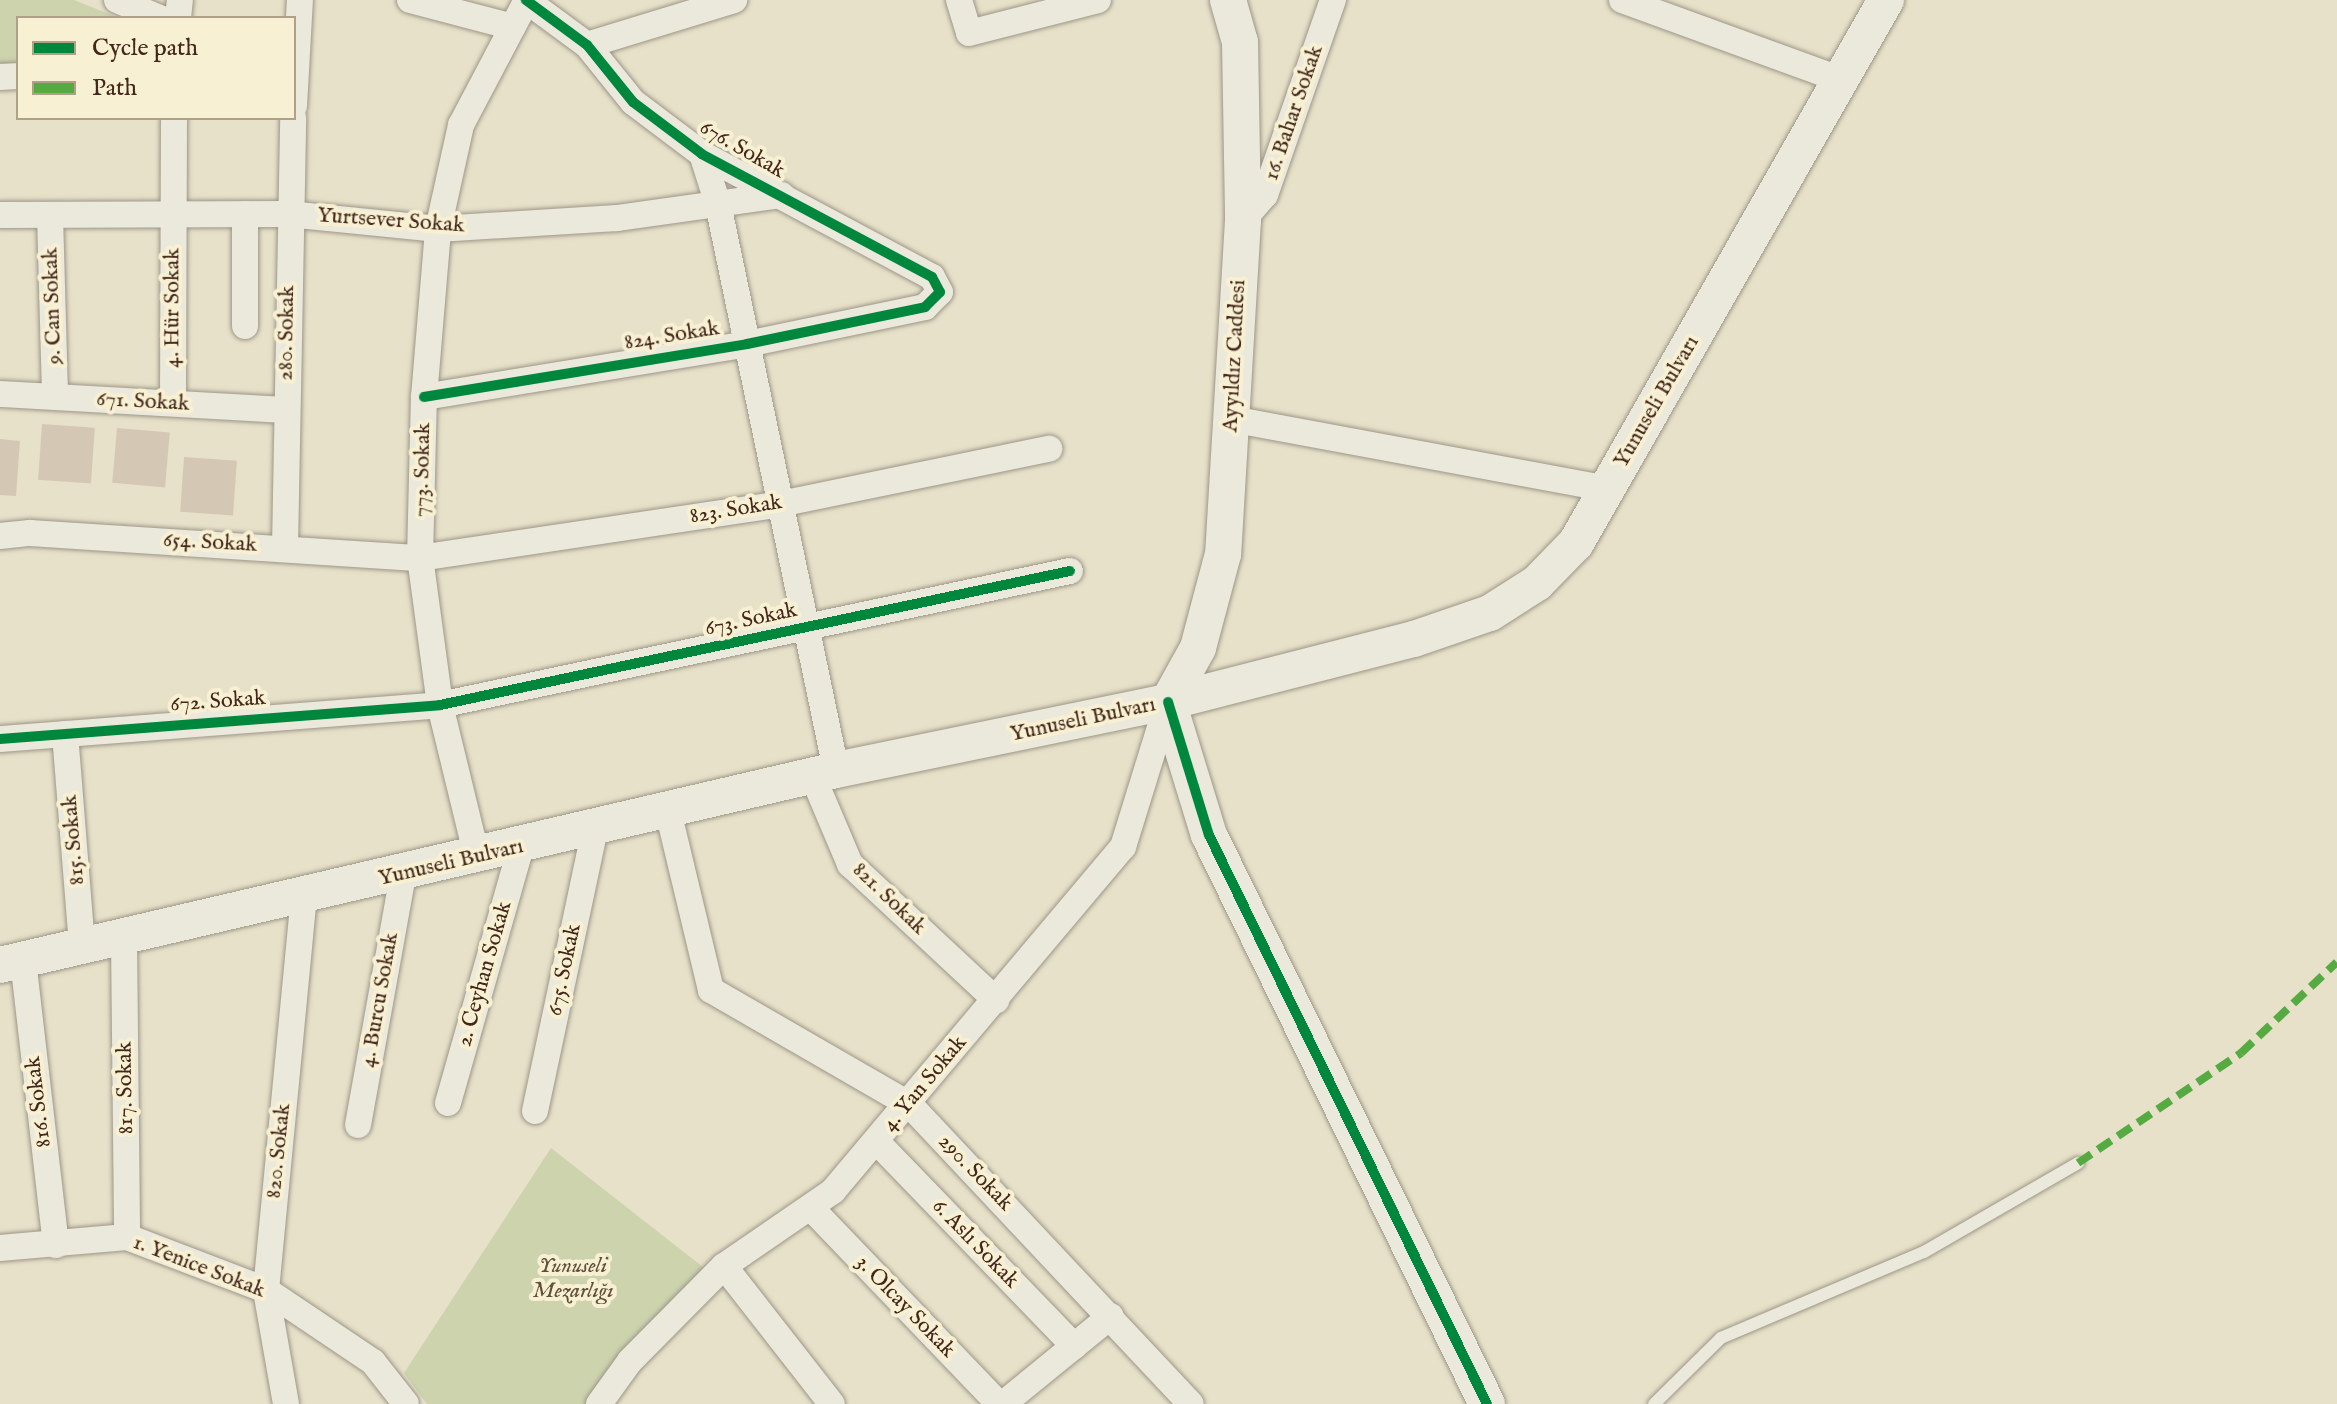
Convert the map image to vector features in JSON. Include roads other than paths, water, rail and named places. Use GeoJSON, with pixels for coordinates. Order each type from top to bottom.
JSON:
{"type":"FeatureCollection","features":[{"type":"Feature","properties":{"kind":"main road","name":"Ayyıldız Caddesi"},"geometry":{"type":"LineString","coordinates":[[1168,702],[1198,648],[1223,554],[1243,220],[1240,42],[1228,0]]}},
{"type":"Feature","properties":{"kind":"main road","name":"Yunuseli Bulvarı"},"geometry":{"type":"LineString","coordinates":[[11,962],[124,939],[477,857],[824,773],[1168,702],[1414,639],[1490,613],[1537,583],[1576,543],[1886,0]]}},
{"type":"Feature","properties":{"kind":"main road"},"geometry":{"type":"LineString","coordinates":[[1168,702],[1209,835],[1487,1404]]}},
{"type":"Feature","properties":{"kind":"street"},"geometry":{"type":"LineString","coordinates":[[117,0],[155,16]]}},
{"type":"Feature","properties":{"kind":"street"},"geometry":{"type":"LineString","coordinates":[[296,71],[300,0]]}},
{"type":"Feature","properties":{"kind":"street"},"geometry":{"type":"LineString","coordinates":[[410,0],[513,27]]}},
{"type":"Feature","properties":{"kind":"street","name":"773. Sokak"},"geometry":{"type":"LineString","coordinates":[[477,857],[440,705],[420,558],[424,397],[438,229],[461,125],[527,0]]}},
{"type":"Feature","properties":{"kind":"street","name":"676. Sokak"},"geometry":{"type":"LineString","coordinates":[[527,0],[587,45],[633,102],[702,154],[932,277],[940,292],[925,307]]}},
{"type":"Feature","properties":{"kind":"street"},"geometry":{"type":"LineString","coordinates":[[587,45],[734,0]]}},
{"type":"Feature","properties":{"kind":"street"},"geometry":{"type":"LineString","coordinates":[[959,0],[969,33],[1098,0]]}},
{"type":"Feature","properties":{"kind":"street","name":"16. Bahar Sokak"},"geometry":{"type":"LineString","coordinates":[[1243,220],[1265,195],[1333,0]]}},
{"type":"Feature","properties":{"kind":"street"},"geometry":{"type":"LineString","coordinates":[[1622,0],[1842,80]]}},
{"type":"Feature","properties":{"kind":"street","name":"4. Hür Sokak"},"geometry":{"type":"LineString","coordinates":[[173,403],[174,120]]}},
{"type":"Feature","properties":{"kind":"street","name":"280. Sokak"},"geometry":{"type":"LineString","coordinates":[[285,547],[288,214],[293,120]]}},
{"type":"Feature","properties":{"kind":"street","name":"821. Sokak"},"geometry":{"type":"LineString","coordinates":[[702,154],[718,204],[806,629],[824,773],[850,864],[996,1000]]}},
{"type":"Feature","properties":{"kind":"street","name":"Yurtsever Sokak"},"geometry":{"type":"LineString","coordinates":[[0,215],[288,214],[438,229],[617,218],[781,195]]}},
{"type":"Feature","properties":{"kind":"street"},"geometry":{"type":"LineString","coordinates":[[245,214],[245,326]]}},
{"type":"Feature","properties":{"kind":"street","name":"9. Can Sokak"},"geometry":{"type":"LineString","coordinates":[[50,215],[55,397]]}},
{"type":"Feature","properties":{"kind":"street","name":"824. Sokak"},"geometry":{"type":"LineString","coordinates":[[424,397],[747,344],[925,307]]}},
{"type":"Feature","properties":{"kind":"street","name":"671. Sokak"},"geometry":{"type":"LineString","coordinates":[[0,394],[286,410]]}},
{"type":"Feature","properties":{"kind":"street"},"geometry":{"type":"LineString","coordinates":[[1231,419],[1607,489]]}},
{"type":"Feature","properties":{"kind":"street","name":"823. Sokak"},"geometry":{"type":"LineString","coordinates":[[420,558],[780,504],[1049,449]]}},
{"type":"Feature","properties":{"kind":"street","name":"654. Sokak"},"geometry":{"type":"LineString","coordinates":[[0,536],[30,533],[420,558]]}},
{"type":"Feature","properties":{"kind":"street","name":"673. Sokak"},"geometry":{"type":"LineString","coordinates":[[440,705],[1070,571]]}},
{"type":"Feature","properties":{"kind":"street","name":"4. Yan Sokak"},"geometry":{"type":"LineString","coordinates":[[599,1404],[630,1361],[724,1266],[812,1209],[877,1142],[1123,847],[1168,702]]}},
{"type":"Feature","properties":{"kind":"street","name":"672. Sokak"},"geometry":{"type":"LineString","coordinates":[[0,739],[440,705]]}},
{"type":"Feature","properties":{"kind":"street","name":"815. Sokak"},"geometry":{"type":"LineString","coordinates":[[65,734],[82,947]]}},
{"type":"Feature","properties":{"kind":"street","name":"290. Sokak"},"geometry":{"type":"LineString","coordinates":[[668,811],[711,990],[910,1105],[1191,1404]]}},
{"type":"Feature","properties":{"kind":"street","name":"675. Sokak"},"geometry":{"type":"LineString","coordinates":[[535,1111],[595,829]]}},
{"type":"Feature","properties":{"kind":"street","name":"2. Ceyhan Sokak"},"geometry":{"type":"LineString","coordinates":[[448,1103],[521,846]]}},
{"type":"Feature","properties":{"kind":"street","name":"4. Burcu Sokak"},"geometry":{"type":"LineString","coordinates":[[358,1125],[403,874]]}},
{"type":"Feature","properties":{"kind":"street","name":"820. Sokak"},"geometry":{"type":"LineString","coordinates":[[286,1404],[266,1290],[304,897]]}},
{"type":"Feature","properties":{"kind":"street","name":"817. Sokak"},"geometry":{"type":"LineString","coordinates":[[124,939],[127,1237]]}},
{"type":"Feature","properties":{"kind":"street","name":"816. Sokak"},"geometry":{"type":"LineString","coordinates":[[11,962],[56,1245]]}},
{"type":"Feature","properties":{"kind":"street","name":"6. Aslı Sokak"},"geometry":{"type":"LineString","coordinates":[[877,1142],[1074,1346]]}},
{"type":"Feature","properties":{"kind":"street","name":"3. Olcay Sokak"},"geometry":{"type":"LineString","coordinates":[[812,1209],[1001,1404]]}},
{"type":"Feature","properties":{"kind":"street","name":"1. Yenice Sokak"},"geometry":{"type":"LineString","coordinates":[[0,1248],[127,1237],[266,1290],[373,1362],[406,1404]]}},
{"type":"Feature","properties":{"kind":"street"},"geometry":{"type":"LineString","coordinates":[[724,1266],[832,1404]]}},
{"type":"Feature","properties":{"kind":"street"},"geometry":{"type":"LineString","coordinates":[[1001,1404],[1111,1316]]}},
{"type":"Feature","properties":{"kind":"lane"},"geometry":{"type":"LineString","coordinates":[[1654,1404],[1721,1338],[1924,1252],[2078,1163]]}},
{"type":"Feature","properties":{"kind":"park label","name":"Yunuseli Mezarlığı"},"geometry":{"type":"Point","coordinates":[573,1278]}}]}
